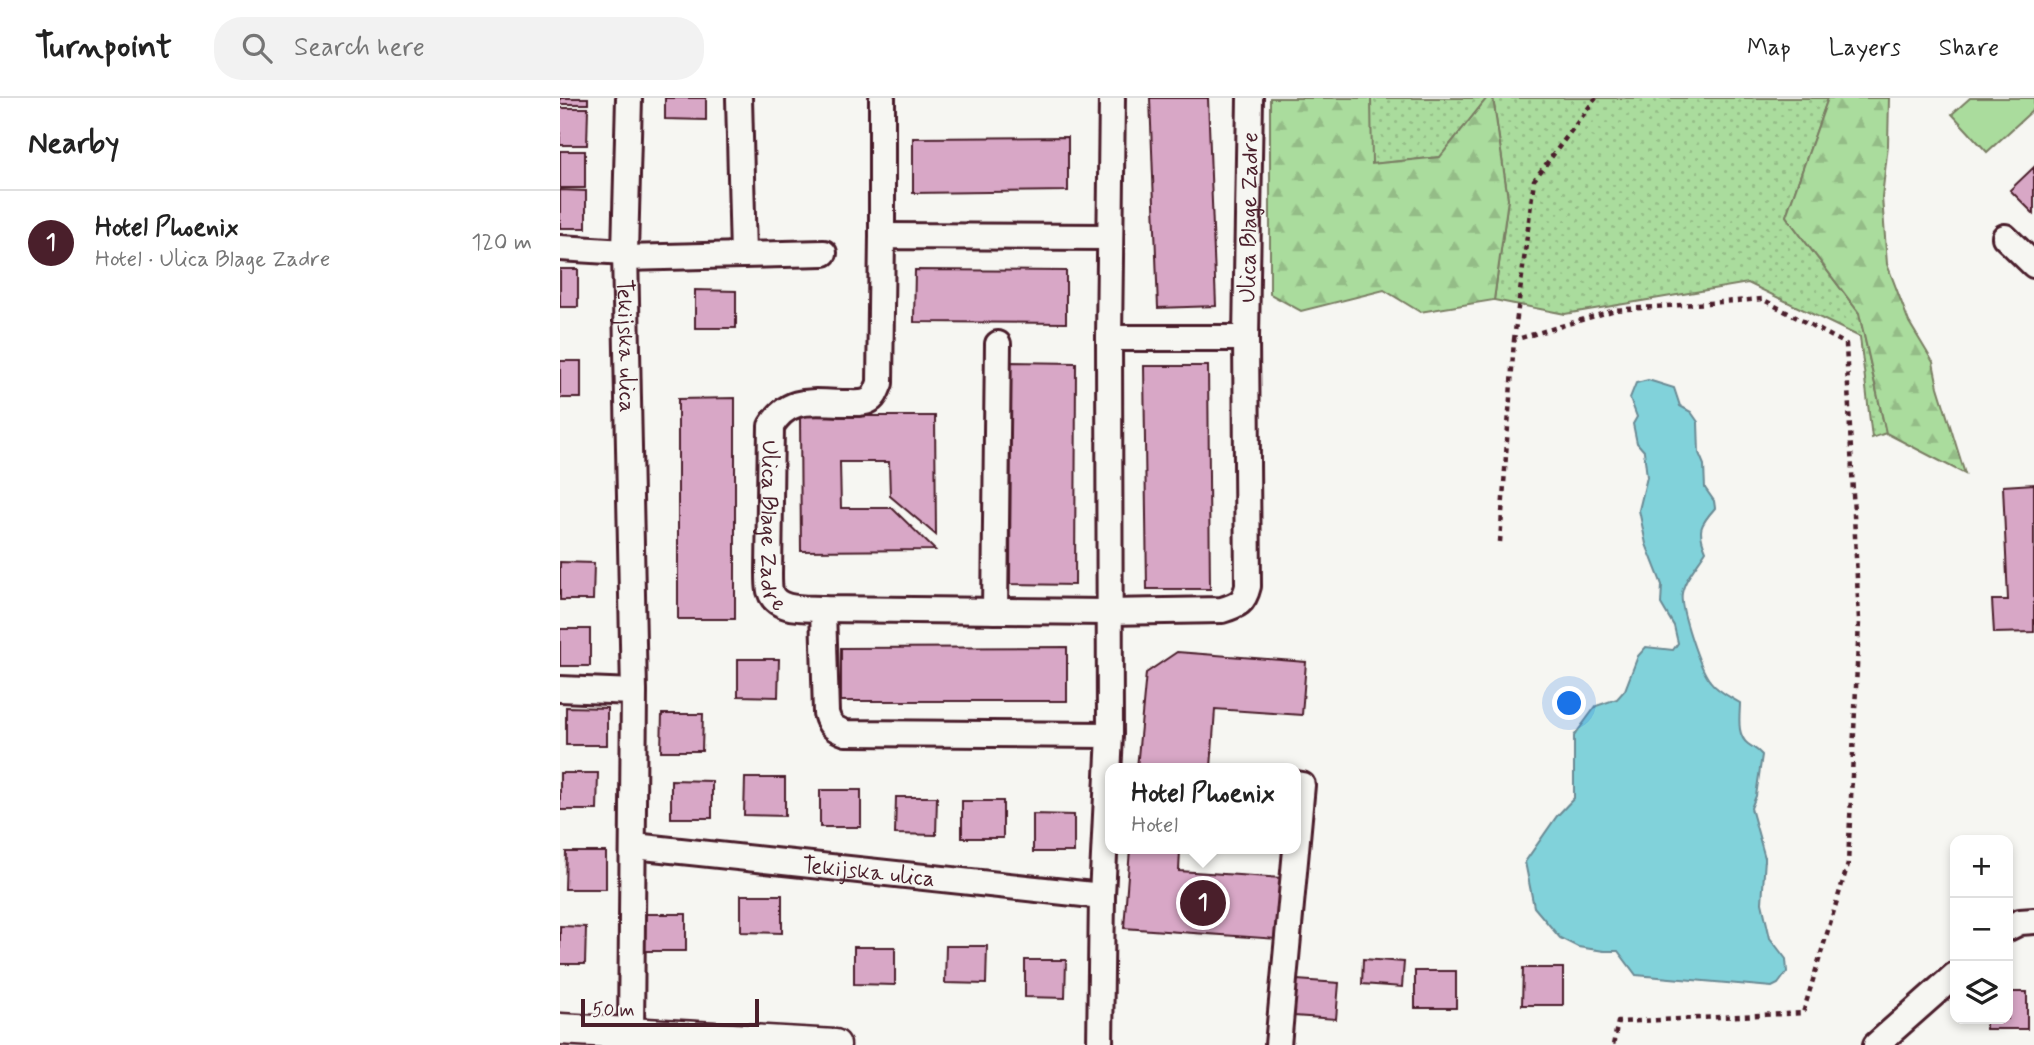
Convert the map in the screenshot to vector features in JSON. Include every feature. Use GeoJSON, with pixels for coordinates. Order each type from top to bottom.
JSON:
{"type":"FeatureCollection","features":[{"type":"Feature","properties":{"kind":"main road"},"geometry":{"type":"LineString","coordinates":[[560,1029],[835,1045]]}},
{"type":"Feature","properties":{"kind":"street","name":"Tekijska ulica"},"geometry":{"type":"LineString","coordinates":[[629,98],[625,255],[634,692],[631,1033]]}},
{"type":"Feature","properties":{"kind":"street"},"geometry":{"type":"LineString","coordinates":[[739,98],[743,255]]}},
{"type":"Feature","properties":{"kind":"street","name":"Ulica Blage Zadre"},"geometry":{"type":"LineString","coordinates":[[882,98],[880,383],[875,396],[867,402],[800,403],[788,406],[778,413],[771,426],[770,593],[776,601],[787,606],[823,609],[1108,612],[1222,610],[1236,606],[1245,598],[1248,586],[1246,338],[1250,98]]}},
{"type":"Feature","properties":{"kind":"street"},"geometry":{"type":"LineString","coordinates":[[1109,763],[1108,338],[1112,98]]}},
{"type":"Feature","properties":{"kind":"street"},"geometry":{"type":"LineString","coordinates":[[881,236],[1109,237]]}},
{"type":"Feature","properties":{"kind":"street"},"geometry":{"type":"LineString","coordinates":[[2005,237],[2034,265]]}},
{"type":"Feature","properties":{"kind":"street","name":"Tekijska ulica"},"geometry":{"type":"LineString","coordinates":[[560,248],[625,255]]}},
{"type":"Feature","properties":{"kind":"street"},"geometry":{"type":"LineString","coordinates":[[625,255],[824,253]]}},
{"type":"Feature","properties":{"kind":"street","name":"Ulica Blage Zadre"},"geometry":{"type":"LineString","coordinates":[[1108,338],[1246,338]]}},
{"type":"Feature","properties":{"kind":"street"},"geometry":{"type":"LineString","coordinates":[[995,611],[998,344]]}},
{"type":"Feature","properties":{"kind":"street","name":"Ulica Blage Zadre"},"geometry":{"type":"LineString","coordinates":[[823,609],[826,712],[829,723],[836,729],[846,733],[1110,735]]}},
{"type":"Feature","properties":{"kind":"street"},"geometry":{"type":"LineString","coordinates":[[560,689],[634,692]]}},
{"type":"Feature","properties":{"kind":"street"},"geometry":{"type":"LineString","coordinates":[[1100,1045],[1105,836]]}},
{"type":"Feature","properties":{"kind":"street","name":"Tekijska ulica"},"geometry":{"type":"LineString","coordinates":[[634,846],[1102,896]]}},
{"type":"Feature","properties":{"kind":"street"},"geometry":{"type":"LineString","coordinates":[[1278,1045],[1296,854]]}},
{"type":"Feature","properties":{"kind":"street"},"geometry":{"type":"LineString","coordinates":[[2013,926],[2034,921]]}},
{"type":"Feature","properties":{"kind":"street"},"geometry":{"type":"LineString","coordinates":[[1875,1045],[1950,979]]}},
{"type":"Feature","properties":{"kind":"path"},"geometry":{"type":"LineString","coordinates":[[1500,542],[1514,340],[1534,180],[1596,98]]}},
{"type":"Feature","properties":{"kind":"path"},"geometry":{"type":"LineString","coordinates":[[1514,340],[1615,310],[1762,299],[1846,344],[1859,621],[1848,864],[1802,1013],[1618,1022],[1613,1045]]}},
{"type":"Feature","properties":{"kind":"green space"},"geometry":{"type":"Polygon","coordinates":[[[1270,98],[1371,98],[1372,164],[1440,157],[1487,98],[1493,98],[1508,199],[1494,300],[1420,312],[1384,290],[1301,311],[1270,294],[1270,98]]]}},
{"type":"Feature","properties":{"kind":"green space"},"geometry":{"type":"Polygon","coordinates":[[[1371,98],[1487,98],[1440,157],[1371,164],[1371,98]]]}},
{"type":"Feature","properties":{"kind":"green space"},"geometry":{"type":"Polygon","coordinates":[[[1493,98],[1828,98],[1786,216],[1859,313],[1886,433],[1872,438],[1860,337],[1748,283],[1565,314],[1494,300],[1508,199],[1493,98]]]}},
{"type":"Feature","properties":{"kind":"green space"},"geometry":{"type":"Polygon","coordinates":[[[1828,98],[1889,98],[1888,145],[1882,197],[1887,264],[1909,322],[1933,362],[1965,474],[1886,433],[1859,313],[1786,216],[1828,98]]]}},
{"type":"Feature","properties":{"kind":"green space"},"geometry":{"type":"Polygon","coordinates":[[[1970,98],[2034,98],[2034,109],[1987,152],[1952,114],[1970,98]]]}},
{"type":"Feature","properties":{"kind":"water"},"geometry":{"type":"Polygon","coordinates":[[[1648,380],[1674,388],[1680,406],[1691,412],[1698,422],[1699,453],[1704,465],[1705,488],[1714,501],[1715,508],[1702,528],[1706,551],[1686,582],[1682,600],[1691,638],[1706,674],[1716,688],[1740,703],[1742,736],[1762,755],[1756,796],[1751,808],[1765,858],[1762,903],[1770,938],[1786,959],[1787,972],[1778,984],[1772,987],[1636,975],[1618,951],[1578,947],[1560,938],[1534,907],[1525,862],[1557,816],[1574,798],[1574,736],[1596,706],[1617,699],[1625,690],[1638,656],[1646,647],[1673,650],[1678,643],[1674,626],[1661,604],[1662,585],[1646,544],[1639,510],[1647,477],[1644,451],[1637,443],[1633,424],[1637,417],[1630,398],[1636,383],[1648,380]]]}},
{"type":"Feature","properties":{"kind":"building"},"geometry":{"type":"Polygon","coordinates":[[[560,98],[588,98],[588,104],[560,104],[560,98]]]}},
{"type":"Feature","properties":{"kind":"building"},"geometry":{"type":"Polygon","coordinates":[[[665,98],[706,98],[706,120],[665,119],[665,98]]]}},
{"type":"Feature","properties":{"kind":"building"},"geometry":{"type":"Polygon","coordinates":[[[1150,98],[1208,98],[1216,306],[1158,308],[1150,98]]]}},
{"type":"Feature","properties":{"kind":"building"},"geometry":{"type":"Polygon","coordinates":[[[560,108],[588,108],[587,145],[560,145],[560,108]]]}},
{"type":"Feature","properties":{"kind":"building"},"geometry":{"type":"Polygon","coordinates":[[[1068,137],[1068,191],[913,193],[913,138],[1068,137]]]}},
{"type":"Feature","properties":{"kind":"building"},"geometry":{"type":"Polygon","coordinates":[[[560,151],[585,151],[585,188],[560,188],[560,151]]]}},
{"type":"Feature","properties":{"kind":"building"},"geometry":{"type":"Polygon","coordinates":[[[2034,167],[2034,214],[2010,190],[2034,167]]]}},
{"type":"Feature","properties":{"kind":"building"},"geometry":{"type":"Polygon","coordinates":[[[560,190],[586,191],[586,228],[560,228],[560,190]]]}},
{"type":"Feature","properties":{"kind":"building"},"geometry":{"type":"Polygon","coordinates":[[[560,269],[578,269],[578,307],[560,307],[560,269]]]}},
{"type":"Feature","properties":{"kind":"building"},"geometry":{"type":"Polygon","coordinates":[[[915,270],[1066,271],[1066,323],[914,322],[915,270]]]}},
{"type":"Feature","properties":{"kind":"building"},"geometry":{"type":"Polygon","coordinates":[[[695,290],[736,291],[736,328],[695,328],[695,290]]]}},
{"type":"Feature","properties":{"kind":"building"},"geometry":{"type":"Polygon","coordinates":[[[560,361],[581,361],[581,398],[560,398],[560,361]]]}},
{"type":"Feature","properties":{"kind":"building"},"geometry":{"type":"Polygon","coordinates":[[[1011,362],[1076,363],[1075,585],[1010,584],[1011,362]]]}},
{"type":"Feature","properties":{"kind":"building"},"geometry":{"type":"Polygon","coordinates":[[[1144,366],[1208,366],[1210,589],[1147,589],[1144,366]]]}},
{"type":"Feature","properties":{"kind":"building"},"geometry":{"type":"Polygon","coordinates":[[[735,398],[735,619],[678,619],[678,399],[735,398]]]}},
{"type":"Feature","properties":{"kind":"building"},"geometry":{"type":"Polygon","coordinates":[[[800,416],[935,416],[936,535],[890,496],[889,462],[840,462],[841,508],[892,508],[935,550],[801,551],[800,416]]]}},
{"type":"Feature","properties":{"kind":"building"},"geometry":{"type":"Polygon","coordinates":[[[2034,484],[2034,632],[1994,633],[1992,600],[2008,600],[2003,486],[2034,484]]]}},
{"type":"Feature","properties":{"kind":"building"},"geometry":{"type":"Polygon","coordinates":[[[560,562],[594,563],[593,600],[560,600],[560,562]]]}},
{"type":"Feature","properties":{"kind":"building"},"geometry":{"type":"Polygon","coordinates":[[[560,629],[590,629],[590,666],[560,666],[560,629]]]}},
{"type":"Feature","properties":{"kind":"building"},"geometry":{"type":"Polygon","coordinates":[[[1067,647],[1067,701],[841,701],[841,648],[1067,647]]]}},
{"type":"Feature","properties":{"kind":"building"},"geometry":{"type":"Polygon","coordinates":[[[1177,652],[1306,662],[1302,715],[1215,709],[1211,763],[1137,763],[1146,673],[1177,652]]]}},
{"type":"Feature","properties":{"kind":"building"},"geometry":{"type":"Polygon","coordinates":[[[738,659],[779,659],[778,697],[738,696],[738,659]]]}},
{"type":"Feature","properties":{"kind":"building"},"geometry":{"type":"Polygon","coordinates":[[[566,707],[607,708],[607,745],[566,745],[566,707]]]}},
{"type":"Feature","properties":{"kind":"building"},"geometry":{"type":"Polygon","coordinates":[[[662,714],[703,714],[702,751],[661,751],[662,714]]]}},
{"type":"Feature","properties":{"kind":"building"},"geometry":{"type":"Polygon","coordinates":[[[560,773],[598,773],[597,810],[560,810],[560,773]]]}},
{"type":"Feature","properties":{"kind":"building"},"geometry":{"type":"Polygon","coordinates":[[[745,778],[785,778],[785,816],[744,815],[745,778]]]}},
{"type":"Feature","properties":{"kind":"building"},"geometry":{"type":"Polygon","coordinates":[[[671,780],[712,781],[712,818],[671,818],[671,780]]]}},
{"type":"Feature","properties":{"kind":"building"},"geometry":{"type":"Polygon","coordinates":[[[820,790],[861,790],[861,827],[820,827],[820,790]]]}},
{"type":"Feature","properties":{"kind":"building"},"geometry":{"type":"Polygon","coordinates":[[[896,797],[937,797],[936,835],[895,834],[896,797]]]}},
{"type":"Feature","properties":{"kind":"building"},"geometry":{"type":"Polygon","coordinates":[[[962,801],[1003,801],[1003,838],[962,838],[962,801]]]}},
{"type":"Feature","properties":{"kind":"building"},"geometry":{"type":"Polygon","coordinates":[[[1033,814],[1074,815],[1074,852],[1033,852],[1033,814]]]}},
{"type":"Feature","properties":{"kind":"building"},"geometry":{"type":"Polygon","coordinates":[[[566,852],[606,852],[606,889],[565,889],[566,852]]]}},
{"type":"Feature","properties":{"kind":"building"},"geometry":{"type":"Polygon","coordinates":[[[1130,854],[1180,854],[1179,871],[1282,878],[1277,939],[1124,928],[1130,854]]]}},
{"type":"Feature","properties":{"kind":"building"},"geometry":{"type":"Polygon","coordinates":[[[741,895],[782,895],[782,933],[741,932],[741,895]]]}},
{"type":"Feature","properties":{"kind":"building"},"geometry":{"type":"Polygon","coordinates":[[[645,914],[686,914],[686,951],[645,951],[645,914]]]}},
{"type":"Feature","properties":{"kind":"building"},"geometry":{"type":"Polygon","coordinates":[[[560,926],[586,927],[585,964],[560,964],[560,926]]]}},
{"type":"Feature","properties":{"kind":"building"},"geometry":{"type":"Polygon","coordinates":[[[946,946],[987,946],[986,984],[945,983],[946,946]]]}},
{"type":"Feature","properties":{"kind":"building"},"geometry":{"type":"Polygon","coordinates":[[[854,947],[895,947],[895,985],[854,984],[854,947]]]}},
{"type":"Feature","properties":{"kind":"building"},"geometry":{"type":"Polygon","coordinates":[[[1363,959],[1404,962],[1402,987],[1362,984],[1363,959]]]}},
{"type":"Feature","properties":{"kind":"building"},"geometry":{"type":"Polygon","coordinates":[[[1025,960],[1066,960],[1065,998],[1025,997],[1025,960]]]}},
{"type":"Feature","properties":{"kind":"building"},"geometry":{"type":"Polygon","coordinates":[[[1523,968],[1563,968],[1563,1005],[1522,1005],[1523,968]]]}},
{"type":"Feature","properties":{"kind":"building"},"geometry":{"type":"Polygon","coordinates":[[[1415,971],[1456,971],[1456,1008],[1415,1008],[1415,971]]]}},
{"type":"Feature","properties":{"kind":"building"},"geometry":{"type":"Polygon","coordinates":[[[1297,980],[1339,983],[1336,1019],[1294,1016],[1297,980]]]}},
{"type":"Feature","properties":{"kind":"building"},"geometry":{"type":"Polygon","coordinates":[[[2013,992],[2027,992],[2027,1029],[1986,1029],[1986,1024],[2013,1024],[2013,992]]]}},
{"type":"Feature","properties":{"kind":"place","name":"Hotel Phoenix"},"geometry":{"type":"Point","coordinates":[1203,903]}}]}
